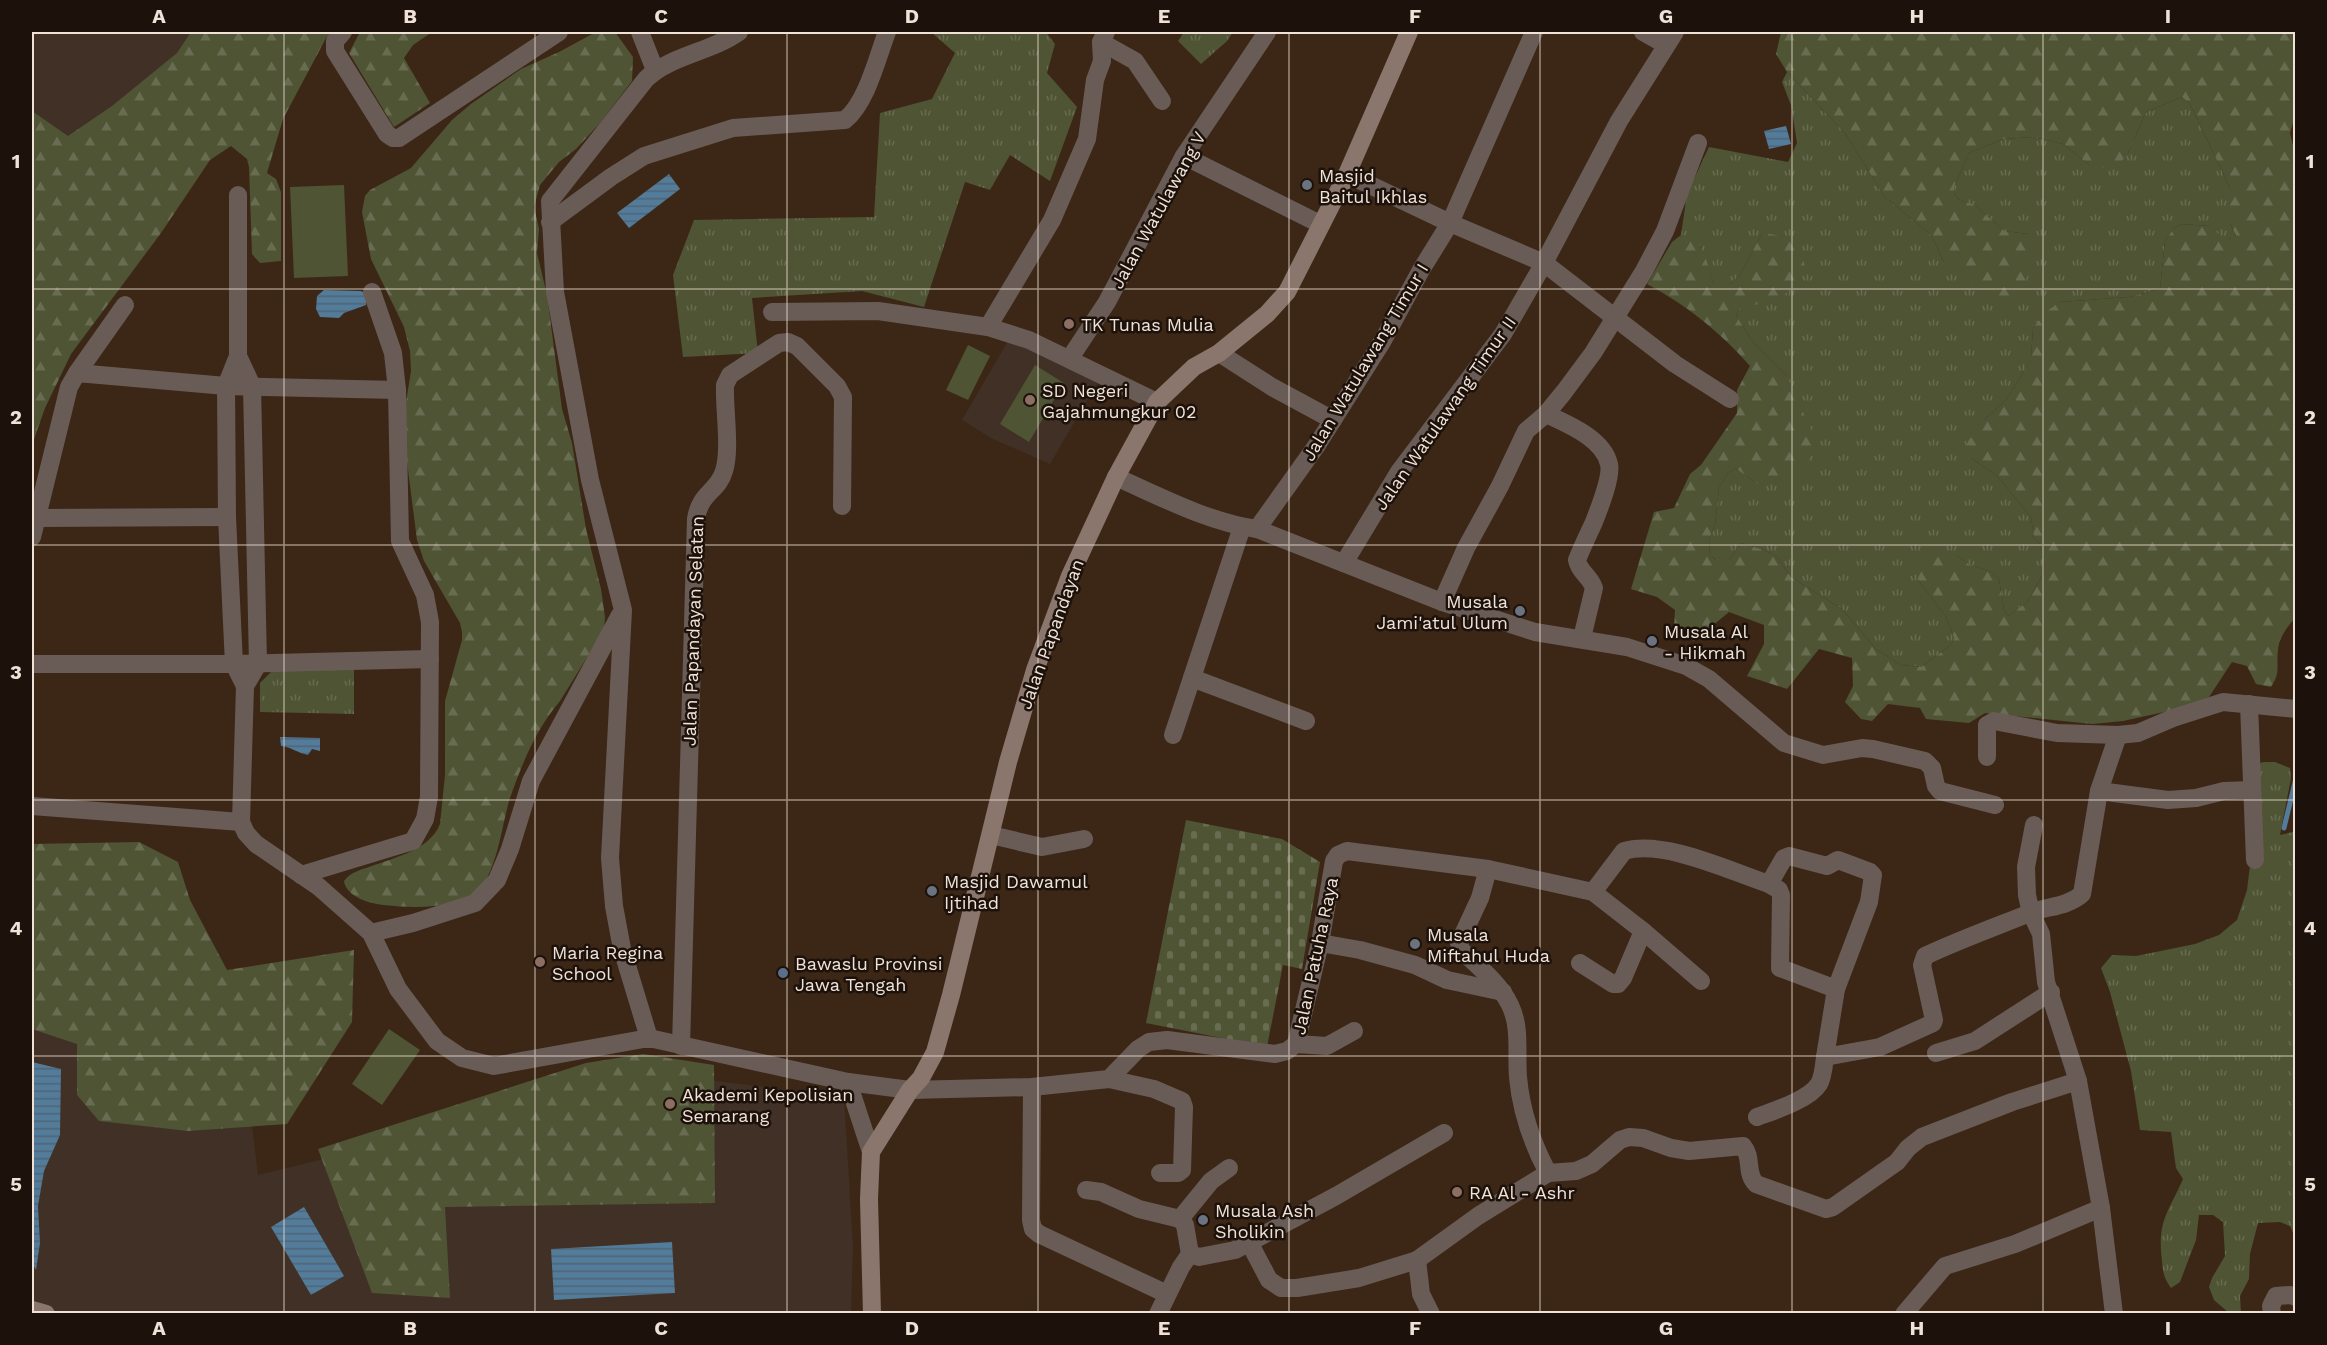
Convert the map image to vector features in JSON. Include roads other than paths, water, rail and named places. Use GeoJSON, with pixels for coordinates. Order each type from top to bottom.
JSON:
{"type":"FeatureCollection","features":[{"type":"Feature","properties":{"kind":"main road","name":"Jalan Papandayan"},"geometry":{"type":"LineString","coordinates":[[872,1314],[869,1199],[871,1152],[910,1090],[921,1078],[935,1052],[1008,762],[1035,670],[1070,576],[1116,477],[1157,402],[1194,367],[1219,353],[1267,314],[1287,292],[1347,174],[1409,32]]}},
{"type":"Feature","properties":{"kind":"main road"},"geometry":{"type":"LineString","coordinates":[[32,1310],[46,1314]]}},
{"type":"Feature","properties":{"kind":"street"},"geometry":{"type":"LineString","coordinates":[[343,32],[335,40],[335,51],[387,134],[393,138],[399,138],[559,32]]}},
{"type":"Feature","properties":{"kind":"street"},"geometry":{"type":"LineString","coordinates":[[640,32],[655,70]]}},
{"type":"Feature","properties":{"kind":"street"},"geometry":{"type":"LineString","coordinates":[[649,1038],[622,949],[614,906],[610,858],[623,610],[590,480],[559,315],[555,292],[550,201],[655,70],[724,42],[739,32]]}},
{"type":"Feature","properties":{"kind":"street"},"geometry":{"type":"LineString","coordinates":[[550,222],[644,156],[734,128],[845,120],[855,112],[861,101],[887,32]]}},
{"type":"Feature","properties":{"kind":"street","name":"Jalan Watulawang V"},"geometry":{"type":"LineString","coordinates":[[1070,358],[1107,302],[1184,156],[1267,32]]}},
{"type":"Feature","properties":{"kind":"street","name":"Jalan Watulawang Timur I"},"geometry":{"type":"LineString","coordinates":[[1173,735],[1192,678],[1250,528],[1333,420],[1382,342],[1421,270],[1450,223],[1534,32]]}},
{"type":"Feature","properties":{"kind":"street"},"geometry":{"type":"LineString","coordinates":[[1643,32],[1670,38]]}},
{"type":"Feature","properties":{"kind":"street"},"geometry":{"type":"LineString","coordinates":[[1104,37],[1135,61],[1162,101]]}},
{"type":"Feature","properties":{"kind":"street"},"geometry":{"type":"LineString","coordinates":[[988,327],[1052,220],[1087,139],[1095,80],[1102,61],[1104,37]]}},
{"type":"Feature","properties":{"kind":"street","name":"Jalan Watulawang Timur II"},"geometry":{"type":"LineString","coordinates":[[1344,563],[1399,472],[1503,334],[1544,263],[1619,122],[1670,38]]}},
{"type":"Feature","properties":{"kind":"street"},"geometry":{"type":"LineString","coordinates":[[1442,602],[1466,548],[1500,486],[1515,450],[1526,431],[1546,414],[1593,353],[1644,271],[1665,231],[1698,143]]}},
{"type":"Feature","properties":{"kind":"street"},"geometry":{"type":"LineString","coordinates":[[1184,156],[1320,224]]}},
{"type":"Feature","properties":{"kind":"street"},"geometry":{"type":"LineString","coordinates":[[1347,174],[1450,223],[1544,263],[1675,364],[1730,399]]}},
{"type":"Feature","properties":{"kind":"street"},"geometry":{"type":"LineString","coordinates":[[238,195],[238,356],[226,386],[227,517],[234,664],[245,686],[241,822],[255,844],[319,887],[371,933],[398,989],[437,1041],[462,1058],[494,1066],[649,1038],[848,1082],[910,1090],[1032,1087],[1109,1079],[1154,1089],[1182,1101],[1184,1107],[1182,1170],[1178,1173],[1160,1173]]}},
{"type":"Feature","properties":{"kind":"street"},"geometry":{"type":"LineString","coordinates":[[301,875],[413,841],[425,819],[429,797],[430,622],[425,595],[400,541],[397,390],[393,354],[372,292]]}},
{"type":"Feature","properties":{"kind":"street"},"geometry":{"type":"LineString","coordinates":[[32,537],[69,387],[125,305]]}},
{"type":"Feature","properties":{"kind":"street"},"geometry":{"type":"LineString","coordinates":[[772,312],[878,311],[988,327],[1029,340],[1070,358],[1157,402]]}},
{"type":"Feature","properties":{"kind":"street","name":"Jalan Papandayan Selatan"},"geometry":{"type":"LineString","coordinates":[[681,1046],[696,519],[698,506],[704,495],[718,483],[724,471],[726,454],[725,385],[730,375],[779,342],[788,342],[797,346],[841,391],[844,413],[842,506]]}},
{"type":"Feature","properties":{"kind":"street"},"geometry":{"type":"LineString","coordinates":[[1219,353],[1272,387],[1333,420]]}},
{"type":"Feature","properties":{"kind":"street"},"geometry":{"type":"LineString","coordinates":[[238,356],[252,386],[255,517],[258,664],[245,686]]}},
{"type":"Feature","properties":{"kind":"street"},"geometry":{"type":"LineString","coordinates":[[77,373],[226,386],[397,390]]}},
{"type":"Feature","properties":{"kind":"street"},"geometry":{"type":"LineString","coordinates":[[1546,414],[1569,424],[1599,446],[1609,464],[1610,473],[1598,514],[1577,560],[1578,567],[1592,581],[1594,588],[1582,638]]}},
{"type":"Feature","properties":{"kind":"street"},"geometry":{"type":"LineString","coordinates":[[1116,477],[1190,509],[1250,528],[1442,602],[1535,632],[1627,647],[1698,672],[1784,743],[1823,755],[1862,748],[1925,761],[1932,768],[1940,790],[1995,805]]}},
{"type":"Feature","properties":{"kind":"street"},"geometry":{"type":"LineString","coordinates":[[227,517],[233,507],[238,505],[249,508],[255,517]]}},
{"type":"Feature","properties":{"kind":"street"},"geometry":{"type":"LineString","coordinates":[[36,518],[227,517]]}},
{"type":"Feature","properties":{"kind":"street"},"geometry":{"type":"LineString","coordinates":[[371,933],[413,923],[474,903],[496,880],[510,849],[531,781],[623,610]]}},
{"type":"Feature","properties":{"kind":"street"},"geometry":{"type":"LineString","coordinates":[[32,664],[258,664],[430,658]]}},
{"type":"Feature","properties":{"kind":"street"},"geometry":{"type":"LineString","coordinates":[[1192,678],[1306,721]]}},
{"type":"Feature","properties":{"kind":"street"},"geometry":{"type":"LineString","coordinates":[[1987,757],[1987,725],[1994,721],[2057,733],[2118,735],[2138,733],[2173,718],[2223,702],[2295,709]]}},
{"type":"Feature","properties":{"kind":"street"},"geometry":{"type":"LineString","coordinates":[[2249,704],[2255,860]]}},
{"type":"Feature","properties":{"kind":"street"},"geometry":{"type":"LineString","coordinates":[[1825,1057],[1880,1047],[1931,1025],[1934,1020],[1922,964],[1923,958],[1960,940],[2031,913],[2070,903],[2082,894],[2099,790],[2118,735]]}},
{"type":"Feature","properties":{"kind":"street"},"geometry":{"type":"LineString","coordinates":[[2099,790],[2168,800],[2196,798],[2224,791],[2252,790]]}},
{"type":"Feature","properties":{"kind":"street"},"geometry":{"type":"LineString","coordinates":[[32,806],[241,822]]}},
{"type":"Feature","properties":{"kind":"street"},"geometry":{"type":"LineString","coordinates":[[2034,825],[2027,856],[2026,879],[2031,913],[2041,934],[2046,982],[2078,1081],[2102,1208],[2114,1314]]}},
{"type":"Feature","properties":{"kind":"street"},"geometry":{"type":"LineString","coordinates":[[991,835],[1042,847],[1084,839]]}},
{"type":"Feature","properties":{"kind":"street"},"geometry":{"type":"LineString","coordinates":[[1701,981],[1593,892],[1624,850],[1644,847],[1680,854],[1769,884],[1779,890],[1781,896],[1780,968],[1836,990]]}},
{"type":"Feature","properties":{"kind":"street","name":"Jalan Patuha Raya"},"geometry":{"type":"LineString","coordinates":[[1109,1079],[1138,1049],[1149,1042],[1167,1040],[1275,1054],[1287,1051],[1296,1044],[1320,943],[1334,861],[1338,855],[1347,851],[1488,869],[1593,892]]}},
{"type":"Feature","properties":{"kind":"street"},"geometry":{"type":"LineString","coordinates":[[1756,1118],[1815,1090],[1820,1082],[1836,990],[1869,902],[1873,875],[1838,860],[1827,866],[1789,856],[1784,858],[1769,884]]}},
{"type":"Feature","properties":{"kind":"street"},"geometry":{"type":"LineString","coordinates":[[1488,869],[1480,898],[1460,943],[1461,950],[1503,992],[1515,1017],[1518,1077],[1523,1112],[1535,1149],[1548,1173]]}},
{"type":"Feature","properties":{"kind":"street"},"geometry":{"type":"LineString","coordinates":[[1580,963],[1613,984],[1618,984],[1623,978],[1643,931]]}},
{"type":"Feature","properties":{"kind":"street"},"geometry":{"type":"LineString","coordinates":[[1320,943],[1360,950],[1415,965],[1447,980],[1503,992]]}},
{"type":"Feature","properties":{"kind":"street"},"geometry":{"type":"LineString","coordinates":[[1936,1053],[1975,1041],[2051,992]]}},
{"type":"Feature","properties":{"kind":"street"},"geometry":{"type":"LineString","coordinates":[[1296,1044],[1327,1046],[1354,1030]]}},
{"type":"Feature","properties":{"kind":"street"},"geometry":{"type":"LineString","coordinates":[[1249,1242],[1269,1280],[1281,1288],[1297,1288],[1359,1278],[1417,1260],[1478,1216],[1548,1173],[1576,1171],[1593,1164],[1620,1140],[1629,1137],[1642,1138],[1671,1148],[1689,1151],[1743,1146],[1750,1159],[1749,1174],[1756,1184],[1826,1209],[1833,1208],[1897,1162],[1908,1148],[1922,1137],[2012,1102],[2078,1081]]}},
{"type":"Feature","properties":{"kind":"street"},"geometry":{"type":"LineString","coordinates":[[848,1082],[871,1152]]}},
{"type":"Feature","properties":{"kind":"street"},"geometry":{"type":"LineString","coordinates":[[1032,1087],[1033,1229],[1039,1234],[1167,1294]]}},
{"type":"Feature","properties":{"kind":"street"},"geometry":{"type":"LineString","coordinates":[[1190,1254],[1200,1257],[1235,1250],[1336,1196],[1444,1133]]}},
{"type":"Feature","properties":{"kind":"street"},"geometry":{"type":"LineString","coordinates":[[1180,1219],[1211,1181],[1230,1168]]}},
{"type":"Feature","properties":{"kind":"street"},"geometry":{"type":"LineString","coordinates":[[1086,1190],[1101,1192],[1139,1209],[1180,1219],[1185,1225],[1190,1254],[1181,1267],[1158,1314]]}},
{"type":"Feature","properties":{"kind":"street"},"geometry":{"type":"LineString","coordinates":[[1904,1314],[1945,1266],[2015,1244],[2102,1208]]}},
{"type":"Feature","properties":{"kind":"street"},"geometry":{"type":"LineString","coordinates":[[1417,1260],[1421,1294],[1431,1314]]}},
{"type":"Feature","properties":{"kind":"street"},"geometry":{"type":"LineString","coordinates":[[2272,1314],[2271,1306],[2276,1296],[2295,1297]]}},
{"type":"Feature","properties":{"kind":"water"},"geometry":{"type":"Polygon","coordinates":[[[1786,126],[1791,144],[1769,149],[1764,131],[1786,126]]]}},
{"type":"Feature","properties":{"kind":"water"},"geometry":{"type":"Polygon","coordinates":[[[669,174],[680,189],[629,228],[617,213],[669,174]]]}},
{"type":"Feature","properties":{"kind":"water"},"geometry":{"type":"Polygon","coordinates":[[[324,290],[361,291],[366,294],[366,305],[344,313],[339,318],[320,317],[316,309],[317,296],[324,290]]]}},
{"type":"Feature","properties":{"kind":"water"},"geometry":{"type":"Polygon","coordinates":[[[280,737],[320,738],[320,751],[312,749],[308,755],[281,746],[280,737]]]}},
{"type":"Feature","properties":{"kind":"water"},"geometry":{"type":"Polygon","coordinates":[[[32,1062],[61,1069],[60,1135],[44,1171],[38,1206],[40,1243],[36,1270],[32,1262],[32,1062]]]}},
{"type":"Feature","properties":{"kind":"water"},"geometry":{"type":"Polygon","coordinates":[[[304,1207],[344,1276],[311,1295],[271,1227],[304,1207]]]}},
{"type":"Feature","properties":{"kind":"water"},"geometry":{"type":"Polygon","coordinates":[[[672,1242],[675,1293],[554,1300],[551,1249],[672,1242]]]}},
{"type":"Feature","properties":{"kind":"waterway"},"geometry":{"type":"LineString","coordinates":[[2284,828],[2296,778]]}},
{"type":"Feature","properties":{"kind":"place","name":"Masjid Baitul Ikhlas"},"geometry":{"type":"Point","coordinates":[1307,185]}},
{"type":"Feature","properties":{"kind":"place","name":"TK Tunas Mulia"},"geometry":{"type":"Point","coordinates":[1069,324]}},
{"type":"Feature","properties":{"kind":"place","name":"SD Negeri Gajahmungkur 02"},"geometry":{"type":"Point","coordinates":[1030,400]}},
{"type":"Feature","properties":{"kind":"place","name":"Musala Jami'atul Ulum"},"geometry":{"type":"Point","coordinates":[1520,611]}},
{"type":"Feature","properties":{"kind":"place","name":"Musala Al - Hikmah"},"geometry":{"type":"Point","coordinates":[1652,641]}},
{"type":"Feature","properties":{"kind":"place","name":"Masjid Dawamul Ijtihad"},"geometry":{"type":"Point","coordinates":[932,891]}},
{"type":"Feature","properties":{"kind":"place","name":"Musala Miftahul Huda"},"geometry":{"type":"Point","coordinates":[1415,944]}},
{"type":"Feature","properties":{"kind":"place","name":"Maria Regina School"},"geometry":{"type":"Point","coordinates":[540,962]}},
{"type":"Feature","properties":{"kind":"place","name":"Bawaslu Provinsi Jawa Tengah"},"geometry":{"type":"Point","coordinates":[783,973]}},
{"type":"Feature","properties":{"kind":"place","name":"Akademi Kepolisian Semarang"},"geometry":{"type":"Point","coordinates":[670,1104]}},
{"type":"Feature","properties":{"kind":"place","name":"RA Al - Ashr"},"geometry":{"type":"Point","coordinates":[1457,1192]}},
{"type":"Feature","properties":{"kind":"place","name":"Musala Ash Sholikin"},"geometry":{"type":"Point","coordinates":[1203,1220]}}]}
